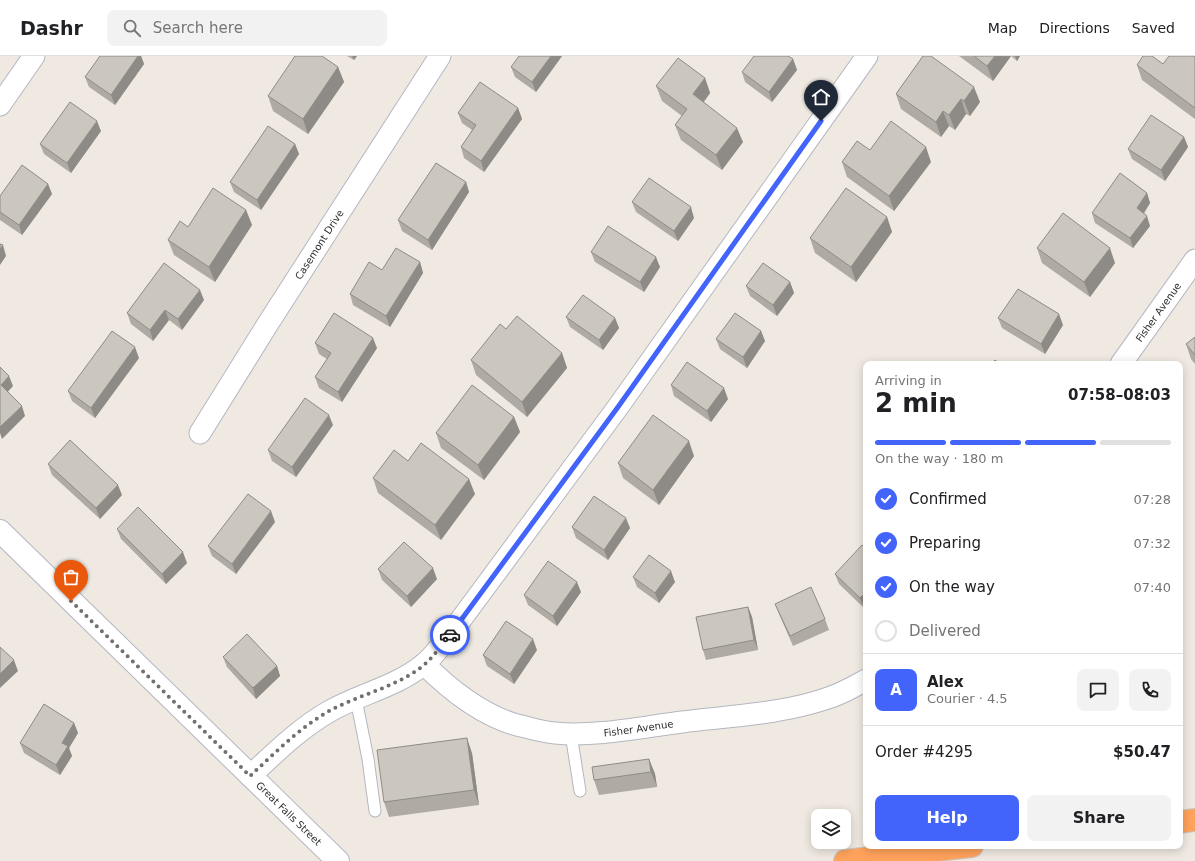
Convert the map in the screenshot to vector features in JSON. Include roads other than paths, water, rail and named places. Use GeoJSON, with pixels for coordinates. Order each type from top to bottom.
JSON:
{"type":"FeatureCollection","features":[{"type":"Feature","properties":{"kind":"highway"},"geometry":{"type":"LineString","coordinates":[[1183,822],[1195,820]]}},
{"type":"Feature","properties":{"kind":"highway"},"geometry":{"type":"LineString","coordinates":[[845,861],[947,849]]}},
{"type":"Feature","properties":{"kind":"main road","name":"Great Falls Street"},"geometry":{"type":"LineString","coordinates":[[0,531],[338,861]]}},
{"type":"Feature","properties":{"kind":"street"},"geometry":{"type":"LineString","coordinates":[[0,105],[34,56]]}},
{"type":"Feature","properties":{"kind":"street","name":"Casemont Drive"},"geometry":{"type":"LineString","coordinates":[[200,433],[273,316],[440,56]]}},
{"type":"Feature","properties":{"kind":"street"},"geometry":{"type":"LineString","coordinates":[[250,776],[309,724],[331,710],[392,684],[424,664],[445,641],[618,407],[867,56]]}},
{"type":"Feature","properties":{"kind":"street","name":"Fisher Avenue"},"geometry":{"type":"LineString","coordinates":[[1123,361],[1195,260]]}},
{"type":"Feature","properties":{"kind":"street","name":"Fisher Avenue"},"geometry":{"type":"LineString","coordinates":[[424,664],[451,689],[493,716],[540,731],[571,734],[618,730],[794,708],[831,697],[849,690],[863,682]]}},
{"type":"Feature","properties":{"kind":"lane"},"geometry":{"type":"LineString","coordinates":[[356,699],[372,758],[375,811]]}},
{"type":"Feature","properties":{"kind":"lane"},"geometry":{"type":"LineString","coordinates":[[571,734],[580,791]]}}]}
